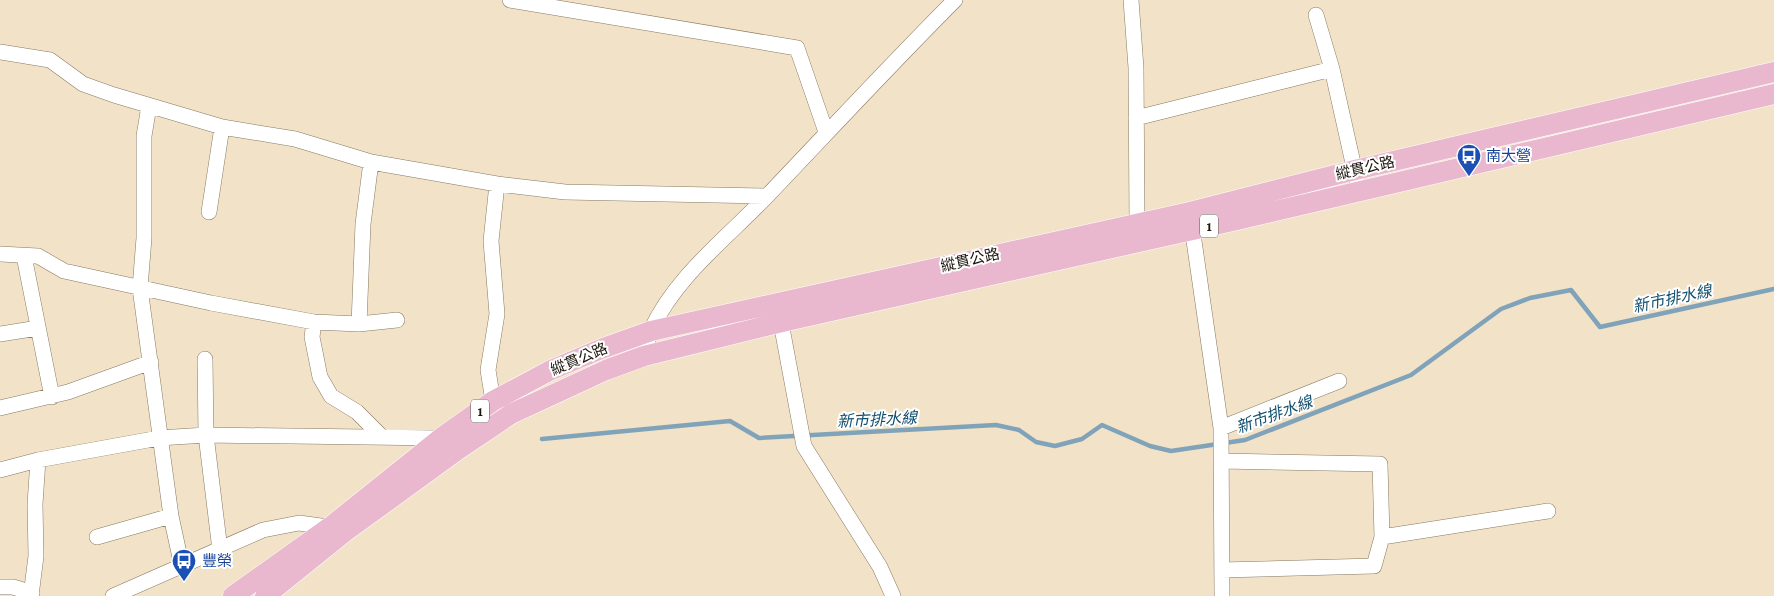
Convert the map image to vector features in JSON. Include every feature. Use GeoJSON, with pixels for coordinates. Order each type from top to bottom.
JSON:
{"type":"FeatureCollection","features":[{"type":"Feature","properties":{"kind":"main road","name":"縱貫公路"},"geometry":{"type":"LineString","coordinates":[[265,596],[441,438],[494,401],[551,370],[651,331],[1137,223],[1192,221],[1355,170],[1774,72]]}},
{"type":"Feature","properties":{"kind":"main road","name":"縱貫公路"},"geometry":{"type":"LineString","coordinates":[[233,596],[511,414],[606,370],[644,356],[1192,221],[1359,190],[1774,94]]}},
{"type":"Feature","properties":{"kind":"street"},"geometry":{"type":"LineString","coordinates":[[510,0],[797,48],[826,132]]}},
{"type":"Feature","properties":{"kind":"street"},"geometry":{"type":"LineString","coordinates":[[644,356],[651,331],[672,295],[954,0]]}},
{"type":"Feature","properties":{"kind":"street"},"geometry":{"type":"LineString","coordinates":[[1131,0],[1136,68],[1137,223]]}},
{"type":"Feature","properties":{"kind":"street"},"geometry":{"type":"LineString","coordinates":[[1316,15],[1332,69],[1359,190]]}},
{"type":"Feature","properties":{"kind":"street"},"geometry":{"type":"LineString","coordinates":[[0,52],[50,60],[84,84],[149,106],[222,127],[295,138],[372,162],[497,184],[564,192],[767,196]]}},
{"type":"Feature","properties":{"kind":"street"},"geometry":{"type":"LineString","coordinates":[[1136,118],[1332,69]]}},
{"type":"Feature","properties":{"kind":"street"},"geometry":{"type":"LineString","coordinates":[[149,106],[144,136],[144,238],[140,288],[151,362],[159,438],[171,516],[182,567]]}},
{"type":"Feature","properties":{"kind":"street"},"geometry":{"type":"LineString","coordinates":[[209,212],[222,127]]}},
{"type":"Feature","properties":{"kind":"street"},"geometry":{"type":"LineString","coordinates":[[359,324],[363,224],[372,162]]}},
{"type":"Feature","properties":{"kind":"street"},"geometry":{"type":"LineString","coordinates":[[494,401],[488,370],[497,314],[491,241],[497,184]]}},
{"type":"Feature","properties":{"kind":"street"},"geometry":{"type":"LineString","coordinates":[[1192,221],[1221,428],[1222,596]]}},
{"type":"Feature","properties":{"kind":"street"},"geometry":{"type":"LineString","coordinates":[[0,254],[38,256],[64,271],[314,322],[359,324],[397,320]]}},
{"type":"Feature","properties":{"kind":"street"},"geometry":{"type":"LineString","coordinates":[[24,256],[52,397]]}},
{"type":"Feature","properties":{"kind":"street"},"geometry":{"type":"LineString","coordinates":[[778,303],[804,446],[880,567],[893,596]]}},
{"type":"Feature","properties":{"kind":"street"},"geometry":{"type":"LineString","coordinates":[[314,322],[312,338],[320,377],[330,396],[358,412],[382,438]]}},
{"type":"Feature","properties":{"kind":"street"},"geometry":{"type":"LineString","coordinates":[[0,334],[38,328]]}},
{"type":"Feature","properties":{"kind":"street"},"geometry":{"type":"LineString","coordinates":[[205,358],[206,435],[220,550]]}},
{"type":"Feature","properties":{"kind":"street"},"geometry":{"type":"LineString","coordinates":[[0,408],[52,397],[151,362]]}},
{"type":"Feature","properties":{"kind":"street"},"geometry":{"type":"LineString","coordinates":[[1221,428],[1339,381]]}},
{"type":"Feature","properties":{"kind":"street"},"geometry":{"type":"LineString","coordinates":[[0,470],[38,460],[159,438],[206,435],[441,438]]}},
{"type":"Feature","properties":{"kind":"street"},"geometry":{"type":"LineString","coordinates":[[0,588],[13,587],[32,594],[36,556],[35,504],[38,460]]}},
{"type":"Feature","properties":{"kind":"street"},"geometry":{"type":"LineString","coordinates":[[1221,461],[1380,464],[1382,537],[1374,566],[1222,570]]}},
{"type":"Feature","properties":{"kind":"street"},"geometry":{"type":"LineString","coordinates":[[1382,537],[1548,510]]}},
{"type":"Feature","properties":{"kind":"street"},"geometry":{"type":"LineString","coordinates":[[97,537],[171,516]]}},
{"type":"Feature","properties":{"kind":"street"},"geometry":{"type":"LineString","coordinates":[[114,596],[263,530],[299,524],[338,529]]}},
{"type":"Feature","properties":{"kind":"waterway","name":"新市排水線"},"geometry":{"type":"LineString","coordinates":[[542,439],[730,421],[759,438],[996,425],[1019,430],[1036,442],[1055,446],[1082,439],[1102,425],[1150,446],[1171,451],[1245,440],[1411,375],[1501,309],[1530,298],[1571,290],[1600,327],[1774,289]]}},
{"type":"Feature","properties":{"kind":"place","name":"南大營"},"geometry":{"type":"Point","coordinates":[1469,177]}},
{"type":"Feature","properties":{"kind":"place","name":"豐榮"},"geometry":{"type":"Point","coordinates":[184,582]}}]}
